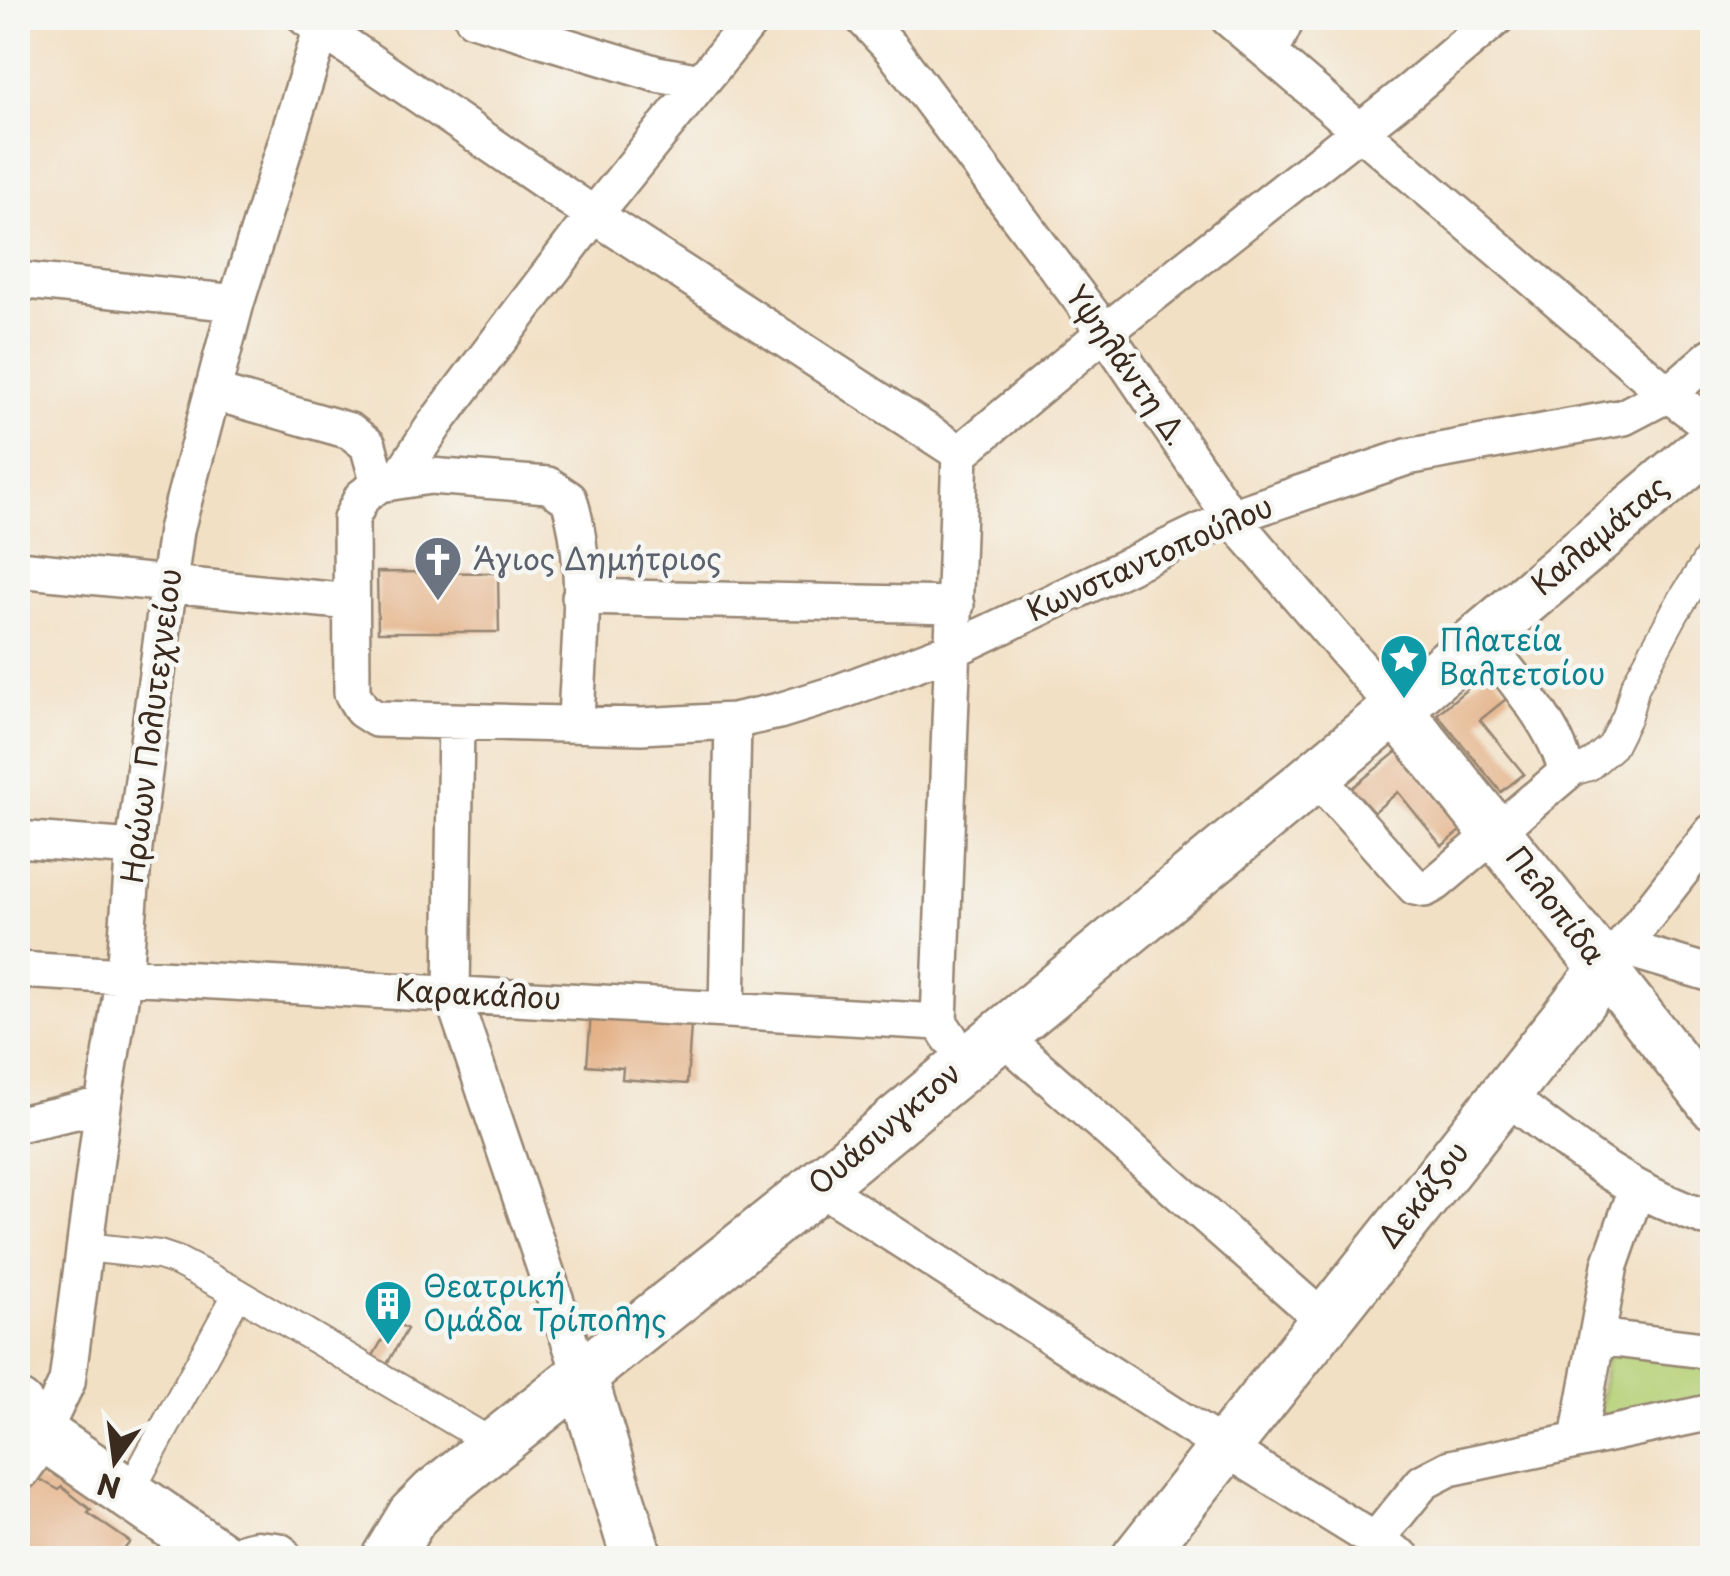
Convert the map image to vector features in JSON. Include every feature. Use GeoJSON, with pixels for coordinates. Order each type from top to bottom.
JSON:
{"type":"FeatureCollection","features":[{"type":"Feature","properties":{"kind":"main road","name":"Καλαμάτας"},"geometry":{"type":"LineString","coordinates":[[1396,709],[1712,442]]}},
{"type":"Feature","properties":{"kind":"main road","name":"Ουάσινγκτον"},"geometry":{"type":"LineString","coordinates":[[387,1558],[413,1515],[818,1186],[968,1039],[1396,709]]}},
{"type":"Feature","properties":{"kind":"main road","name":"Πελοπίδα"},"geometry":{"type":"LineString","coordinates":[[1396,709],[1498,833],[1613,958]]}},
{"type":"Feature","properties":{"kind":"main road","name":"Δεκάζου"},"geometry":{"type":"LineString","coordinates":[[1137,1558],[1613,958]]}},
{"type":"Feature","properties":{"kind":"main road"},"geometry":{"type":"LineString","coordinates":[[582,1378],[637,1558]]}},
{"type":"Feature","properties":{"kind":"main road"},"geometry":{"type":"LineString","coordinates":[[26,1436],[130,1492],[222,1558]]}},
{"type":"Feature","properties":{"kind":"main road"},"geometry":{"type":"LineString","coordinates":[[248,1558],[276,1558]]}},
{"type":"Feature","properties":{"kind":"street"},"geometry":{"type":"LineString","coordinates":[[473,18],[657,74],[701,82]]}},
{"type":"Feature","properties":{"kind":"street"},"geometry":{"type":"LineString","coordinates":[[388,482],[430,476],[548,485],[569,498],[578,525],[582,570],[576,723],[376,719],[362,710],[352,693],[351,519],[362,498],[388,482],[594,215],[753,18]]}},
{"type":"Feature","properties":{"kind":"street","name":"Υψηλάντη Δ."},"geometry":{"type":"LineString","coordinates":[[863,18],[892,49],[1105,332],[1230,516],[1396,709]]}},
{"type":"Feature","properties":{"kind":"street"},"geometry":{"type":"LineString","coordinates":[[1228,18],[1668,394],[1712,427]]}},
{"type":"Feature","properties":{"kind":"street"},"geometry":{"type":"LineString","coordinates":[[1270,54],[1286,18]]}},
{"type":"Feature","properties":{"kind":"street"},"geometry":{"type":"LineString","coordinates":[[1325,1321],[968,1039],[954,648],[960,452],[1105,332],[1360,132],[1496,18]]}},
{"type":"Feature","properties":{"kind":"street"},"geometry":{"type":"LineString","coordinates":[[317,21],[594,215],[960,452]]}},
{"type":"Feature","properties":{"kind":"street","name":"Ηρώων Πολυτεχνείου"},"geometry":{"type":"LineString","coordinates":[[26,1436],[67,1382],[102,1104],[124,975],[134,848],[176,530],[317,21]]}},
{"type":"Feature","properties":{"kind":"street"},"geometry":{"type":"LineString","coordinates":[[18,280],[236,303]]}},
{"type":"Feature","properties":{"kind":"street","name":"Κωνσταντοπούλου"},"geometry":{"type":"LineString","coordinates":[[576,723],[641,726],[733,721],[834,694],[954,648],[1230,516],[1407,458],[1624,417],[1668,394],[1712,356]]}},
{"type":"Feature","properties":{"kind":"street"},"geometry":{"type":"LineString","coordinates":[[213,392],[350,432],[368,445],[388,482]]}},
{"type":"Feature","properties":{"kind":"street"},"geometry":{"type":"LineString","coordinates":[[1314,774],[1414,886],[1425,889],[1436,883],[1566,773],[1589,766],[1612,746],[1627,716],[1635,686],[1712,553]]}},
{"type":"Feature","properties":{"kind":"street"},"geometry":{"type":"LineString","coordinates":[[18,568],[352,602]]}},
{"type":"Feature","properties":{"kind":"street"},"geometry":{"type":"LineString","coordinates":[[580,597],[956,605]]}},
{"type":"Feature","properties":{"kind":"street"},"geometry":{"type":"LineString","coordinates":[[1481,636],[1552,734],[1566,773]]}},
{"type":"Feature","properties":{"kind":"street"},"geometry":{"type":"LineString","coordinates":[[727,1010],[733,721]]}},
{"type":"Feature","properties":{"kind":"street"},"geometry":{"type":"LineString","coordinates":[[456,722],[452,994],[582,1378]]}},
{"type":"Feature","properties":{"kind":"street","name":"Δεκάζου"},"geometry":{"type":"LineString","coordinates":[[1613,958],[1712,832]]}},
{"type":"Feature","properties":{"kind":"street"},"geometry":{"type":"LineString","coordinates":[[18,839],[134,848]]}},
{"type":"Feature","properties":{"kind":"street"},"geometry":{"type":"LineString","coordinates":[[1613,958],[1712,974]]}},
{"type":"Feature","properties":{"kind":"street","name":"Πελοπίδα"},"geometry":{"type":"LineString","coordinates":[[1613,958],[1712,1106]]}},
{"type":"Feature","properties":{"kind":"street","name":"Καρακάλου"},"geometry":{"type":"LineString","coordinates":[[18,970],[727,1010],[968,1039]]}},
{"type":"Feature","properties":{"kind":"street"},"geometry":{"type":"LineString","coordinates":[[1504,1094],[1608,1174],[1636,1190],[1712,1220]]}},
{"type":"Feature","properties":{"kind":"street"},"geometry":{"type":"LineString","coordinates":[[18,1124],[102,1104]]}},
{"type":"Feature","properties":{"kind":"street"},"geometry":{"type":"LineString","coordinates":[[818,1186],[1388,1550],[1431,1476],[1488,1458],[1712,1412]]}},
{"type":"Feature","properties":{"kind":"street"},"geometry":{"type":"LineString","coordinates":[[1578,1439],[1610,1265],[1636,1190]]}},
{"type":"Feature","properties":{"kind":"street"},"geometry":{"type":"LineString","coordinates":[[85,1246],[159,1254],[238,1293],[497,1446]]}},
{"type":"Feature","properties":{"kind":"street"},"geometry":{"type":"LineString","coordinates":[[130,1492],[238,1293]]}},
{"type":"Feature","properties":{"kind":"street"},"geometry":{"type":"LineString","coordinates":[[1596,1338],[1712,1350]]}},
{"type":"Feature","properties":{"kind":"green space"},"geometry":{"type":"Polygon","coordinates":[[[1606,1351],[1712,1360],[1712,1401],[1598,1423],[1606,1351]]]}},
{"type":"Feature","properties":{"kind":"building","name":"Άγιος Δημήτριος"},"geometry":{"type":"Polygon","coordinates":[[[377,572],[498,573],[499,632],[378,632],[377,572]]]}},
{"type":"Feature","properties":{"kind":"building"},"geometry":{"type":"Polygon","coordinates":[[[1490,670],[1511,695],[1480,720],[1524,774],[1501,792],[1437,714],[1490,670]]]}},
{"type":"Feature","properties":{"kind":"building"},"geometry":{"type":"Polygon","coordinates":[[[1400,749],[1465,827],[1442,846],[1398,792],[1367,818],[1346,793],[1400,749]]]}},
{"type":"Feature","properties":{"kind":"building"},"geometry":{"type":"Polygon","coordinates":[[[592,1002],[692,1010],[687,1084],[622,1079],[623,1068],[587,1065],[592,1002]]]}},
{"type":"Feature","properties":{"kind":"building","name":"Θεατρική Ομάδα Τρίπολης"},"geometry":{"type":"Polygon","coordinates":[[[393,1321],[407,1329],[383,1371],[369,1363],[393,1321]]]}},
{"type":"Feature","properties":{"kind":"building"},"geometry":{"type":"Polygon","coordinates":[[[32,1475],[59,1490],[62,1487],[91,1510],[88,1513],[130,1542],[117,1558],[18,1556],[18,1487],[32,1475]]]}},
{"type":"Feature","properties":{"kind":"place","name":"Άγιος Δημήτριος"},"geometry":{"type":"Point","coordinates":[438,602]}},
{"type":"Feature","properties":{"kind":"place","name":"Πλατεία Βαλτετσίου"},"geometry":{"type":"Point","coordinates":[1404,700]}},
{"type":"Feature","properties":{"kind":"place","name":"Θεατρική Ομάδα Τρίπολης"},"geometry":{"type":"Point","coordinates":[388,1346]}}]}
